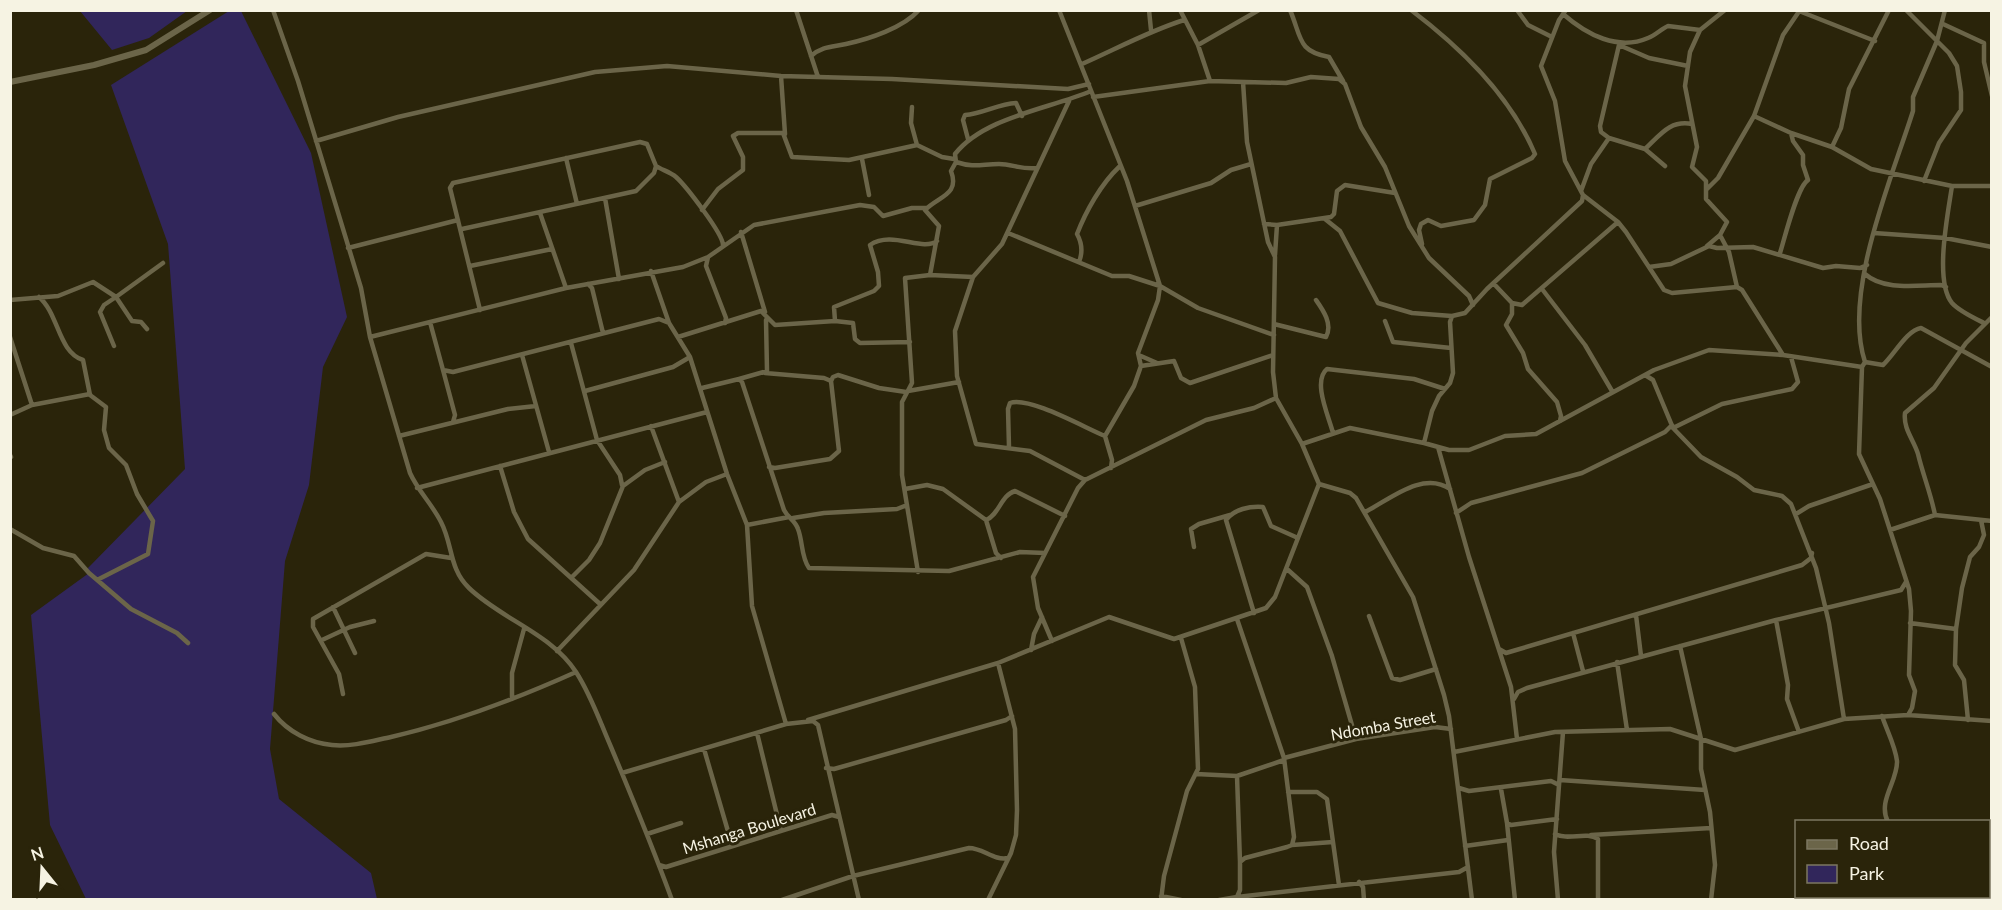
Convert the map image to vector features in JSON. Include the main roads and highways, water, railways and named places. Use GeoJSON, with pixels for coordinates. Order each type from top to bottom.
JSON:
{"type":"FeatureCollection","features":[{"type":"Feature","properties":{"kind":"main road"},"geometry":{"type":"LineString","coordinates":[[10,82],[94,65],[147,50],[210,10]]}}]}
